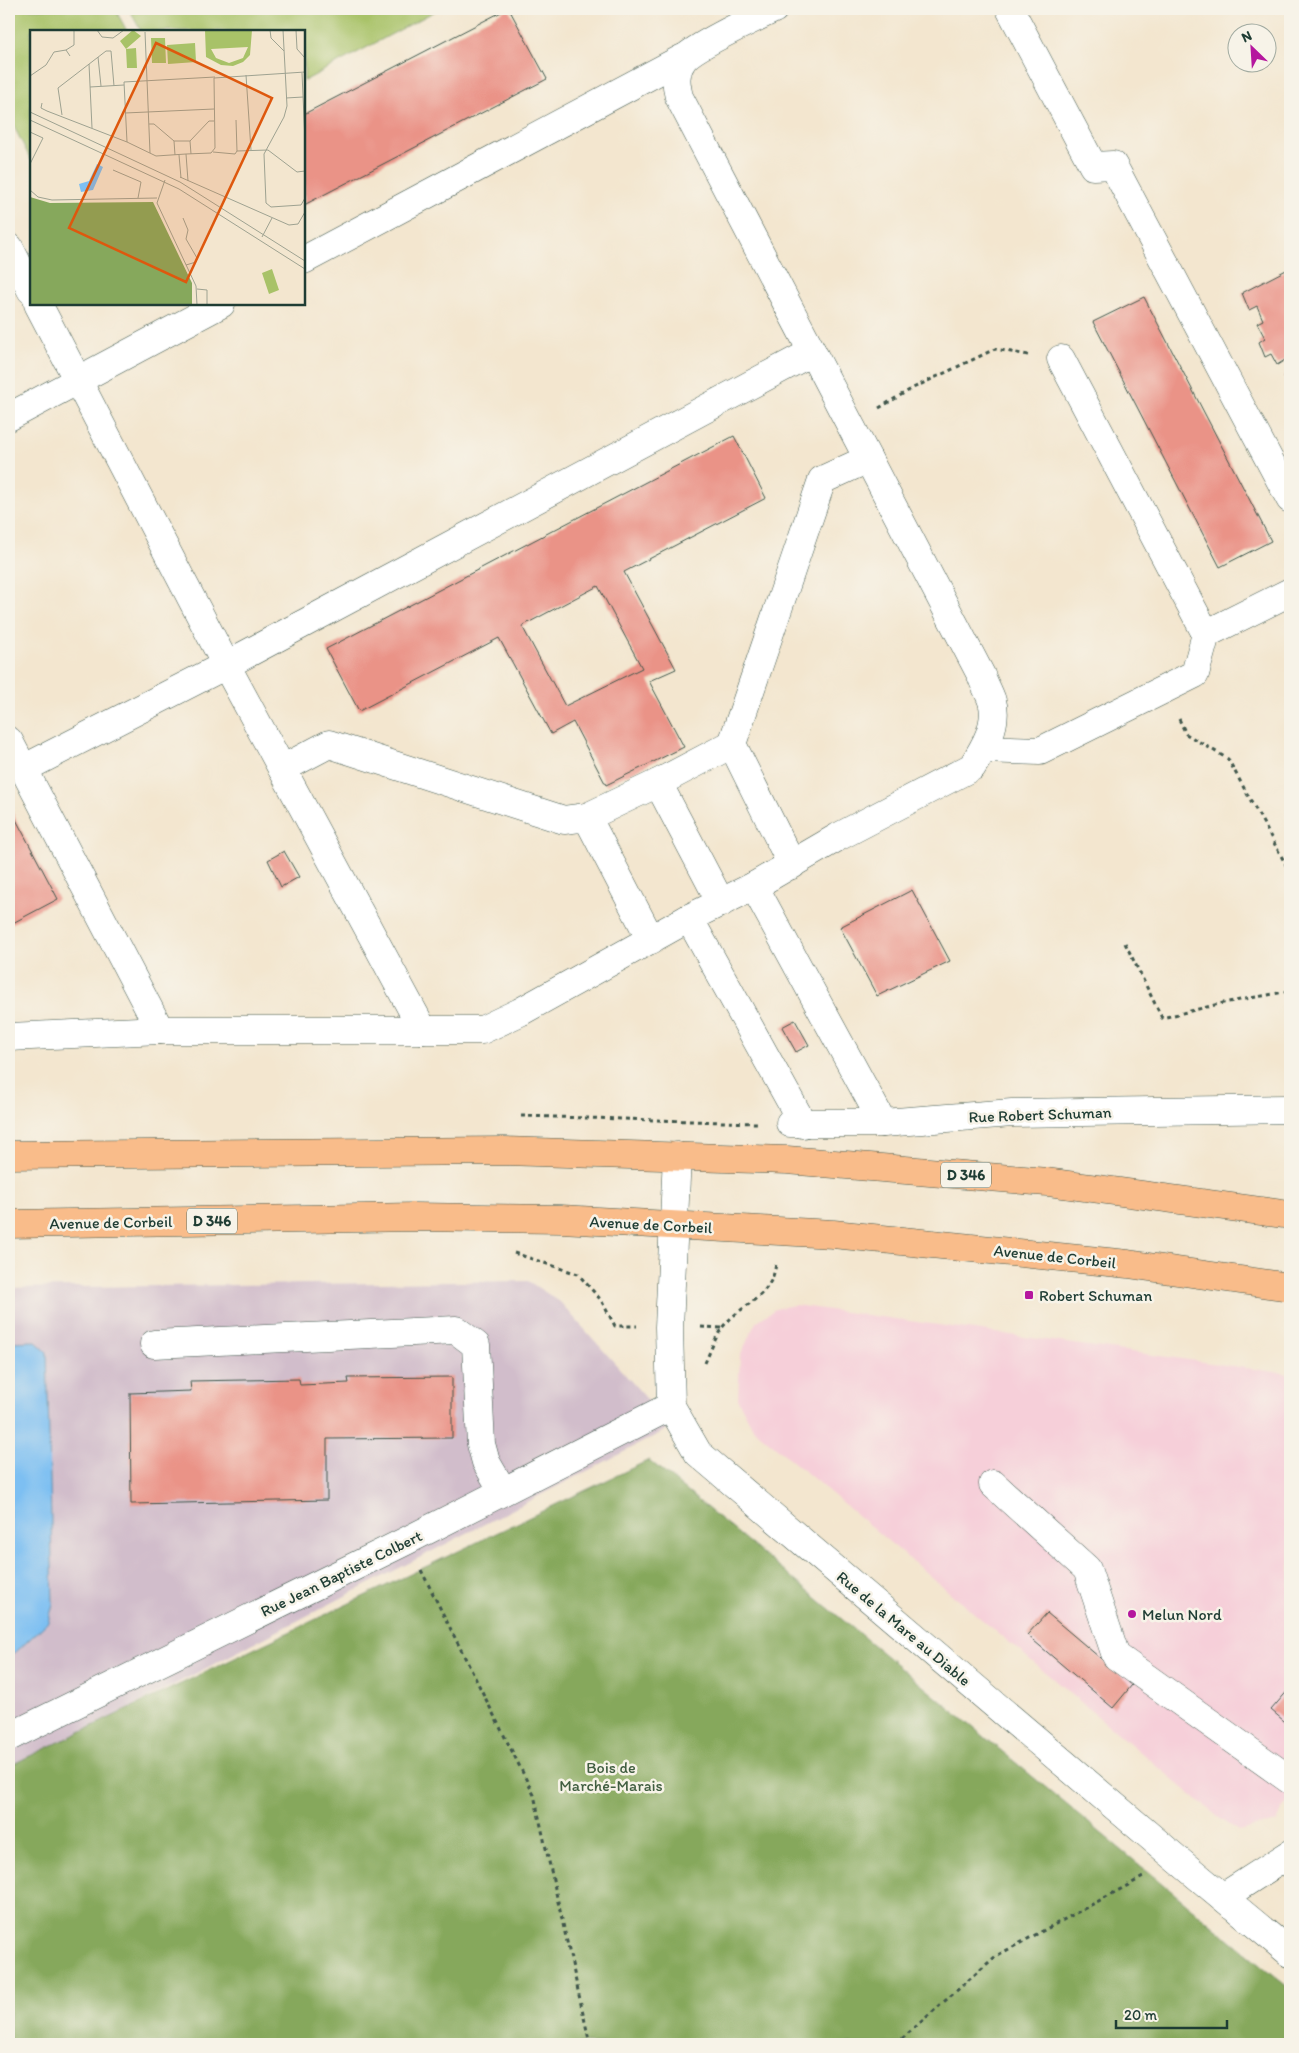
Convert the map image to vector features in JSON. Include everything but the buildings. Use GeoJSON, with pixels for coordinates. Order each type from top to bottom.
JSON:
{"type":"FeatureCollection","features":[{"type":"Feature","properties":{"kind":"main road","name":"D 346"},"geometry":{"type":"LineString","coordinates":[[9,1155],[504,1151],[812,1162],[1047,1182],[1290,1215]]}},
{"type":"Feature","properties":{"kind":"main road","name":"Avenue de Corbeil"},"geometry":{"type":"LineString","coordinates":[[9,1224],[415,1217],[561,1219],[833,1234],[1128,1264],[1290,1287]]}},
{"type":"Feature","properties":{"kind":"street"},"geometry":{"type":"LineString","coordinates":[[305,259],[683,58],[699,47],[774,9]]}},
{"type":"Feature","properties":{"kind":"street"},"geometry":{"type":"LineString","coordinates":[[1010,9],[1093,166],[1113,165],[1290,499]]}},
{"type":"Feature","properties":{"kind":"street"},"geometry":{"type":"LineString","coordinates":[[9,1036],[160,1030],[482,1030],[520,1012],[689,918],[721,904],[754,886],[838,837],[972,767],[984,749],[993,724],[993,703],[981,676],[680,97],[676,82],[683,58]]}},
{"type":"Feature","properties":{"kind":"street"},"geometry":{"type":"LineString","coordinates":[[9,246],[30,288]]}},
{"type":"Feature","properties":{"kind":"street"},"geometry":{"type":"LineString","coordinates":[[39,305],[226,665],[423,1030]]}},
{"type":"Feature","properties":{"kind":"street"},"geometry":{"type":"LineString","coordinates":[[9,417],[219,305]]}},
{"type":"Feature","properties":{"kind":"street"},"geometry":{"type":"LineString","coordinates":[[23,768],[226,665],[812,352]]}},
{"type":"Feature","properties":{"kind":"street"},"geometry":{"type":"LineString","coordinates":[[984,749],[1040,751],[1196,674],[1206,634],[1061,359]]}},
{"type":"Feature","properties":{"kind":"street"},"geometry":{"type":"LineString","coordinates":[[282,769],[329,744],[564,820],[587,817],[658,783],[732,744],[822,480],[868,459]]}},
{"type":"Feature","properties":{"kind":"street"},"geometry":{"type":"LineString","coordinates":[[1206,634],[1290,592]]}},
{"type":"Feature","properties":{"kind":"street"},"geometry":{"type":"LineString","coordinates":[[9,740],[160,1030]]}},
{"type":"Feature","properties":{"kind":"street"},"geometry":{"type":"LineString","coordinates":[[732,744],[792,865]]}},
{"type":"Feature","properties":{"kind":"street"},"geometry":{"type":"LineString","coordinates":[[658,783],[721,904]]}},
{"type":"Feature","properties":{"kind":"street"},"geometry":{"type":"LineString","coordinates":[[587,817],[650,940]]}},
{"type":"Feature","properties":{"kind":"street"},"geometry":{"type":"LineString","coordinates":[[754,886],[883,1123]]}},
{"type":"Feature","properties":{"kind":"street","name":"Rue Robert Schuman"},"geometry":{"type":"LineString","coordinates":[[689,918],[796,1124],[883,1123],[1012,1113],[1290,1109]]}},
{"type":"Feature","properties":{"kind":"street","name":"Rue de la Mare au Diable"},"geometry":{"type":"LineString","coordinates":[[677,1156],[669,1327],[671,1406],[698,1453],[1290,1953]]}},
{"type":"Feature","properties":{"kind":"street"},"geometry":{"type":"LineString","coordinates":[[154,1344],[456,1330],[476,1345],[481,1444],[486,1462],[503,1491]]}},
{"type":"Feature","properties":{"kind":"street","name":"Rue Jean Baptiste Colbert"},"geometry":{"type":"LineString","coordinates":[[9,1737],[406,1541],[671,1406]]}},
{"type":"Feature","properties":{"kind":"street"},"geometry":{"type":"LineString","coordinates":[[993,1484],[1087,1569],[1116,1656],[1290,1780]]}},
{"type":"Feature","properties":{"kind":"street"},"geometry":{"type":"LineString","coordinates":[[1222,1897],[1290,1854]]}},
{"type":"Feature","properties":{"kind":"path"},"geometry":{"type":"LineString","coordinates":[[850,424],[913,388],[995,349],[1010,353],[1061,359]]}},
{"type":"Feature","properties":{"kind":"path"},"geometry":{"type":"LineString","coordinates":[[1165,689],[1186,734],[1228,759],[1290,872]]}},
{"type":"Feature","properties":{"kind":"path"},"geometry":{"type":"LineString","coordinates":[[1125,943],[1162,1018],[1223,1003],[1290,991]]}},
{"type":"Feature","properties":{"kind":"path"},"geometry":{"type":"LineString","coordinates":[[505,1250],[578,1274],[601,1300],[615,1326]]}},
{"type":"Feature","properties":{"kind":"path"},"geometry":{"type":"LineString","coordinates":[[723,1328],[770,1286],[775,1275],[776,1265]]}},
{"type":"Feature","properties":{"kind":"path"},"geometry":{"type":"LineString","coordinates":[[406,1541],[534,1795],[590,2044]]}},
{"type":"Feature","properties":{"kind":"path"},"geometry":{"type":"LineString","coordinates":[[896,2044],[996,1956],[1120,1888],[1178,1860]]}},
{"type":"Feature","properties":{"kind":"shaded area"},"geometry":{"type":"Polygon","coordinates":[[[528,1281],[560,1302],[672,1427],[9,1770],[9,1288],[528,1281]]]}},
{"type":"Feature","properties":{"kind":"shaded area","name":"Melun Nord"},"geometry":{"type":"Polygon","coordinates":[[[794,1305],[1290,1374],[1290,1799],[1282,1810],[1277,1822],[1238,1831],[1218,1817],[753,1428],[738,1400],[740,1356],[756,1322],[775,1309],[794,1305]]]}},
{"type":"Feature","properties":{"kind":"green space"},"geometry":{"type":"Polygon","coordinates":[[[9,9],[115,9],[126,30],[30,30],[30,158],[9,117],[9,9]]]}},
{"type":"Feature","properties":{"kind":"green space"},"geometry":{"type":"Polygon","coordinates":[[[129,9],[439,9],[305,80],[305,30],[140,30],[129,9]]]}},
{"type":"Feature","properties":{"kind":"green space","name":"Bois de Marché-Marais"},"geometry":{"type":"Polygon","coordinates":[[[649,1460],[1290,1989],[1290,2044],[9,2044],[9,1766],[649,1460]]]}},
{"type":"Feature","properties":{"kind":"water"},"geometry":{"type":"Polygon","coordinates":[[[35,1341],[47,1352],[53,1605],[48,1622],[16,1652],[9,1655],[9,1342],[35,1341]]]}},
{"type":"Feature","properties":{"kind":"place","name":"Robert Schuman"},"geometry":{"type":"Point","coordinates":[1029,1295]}},
{"type":"Feature","properties":{"kind":"place","name":"Melun Nord"},"geometry":{"type":"Point","coordinates":[1132,1614]}}]}
